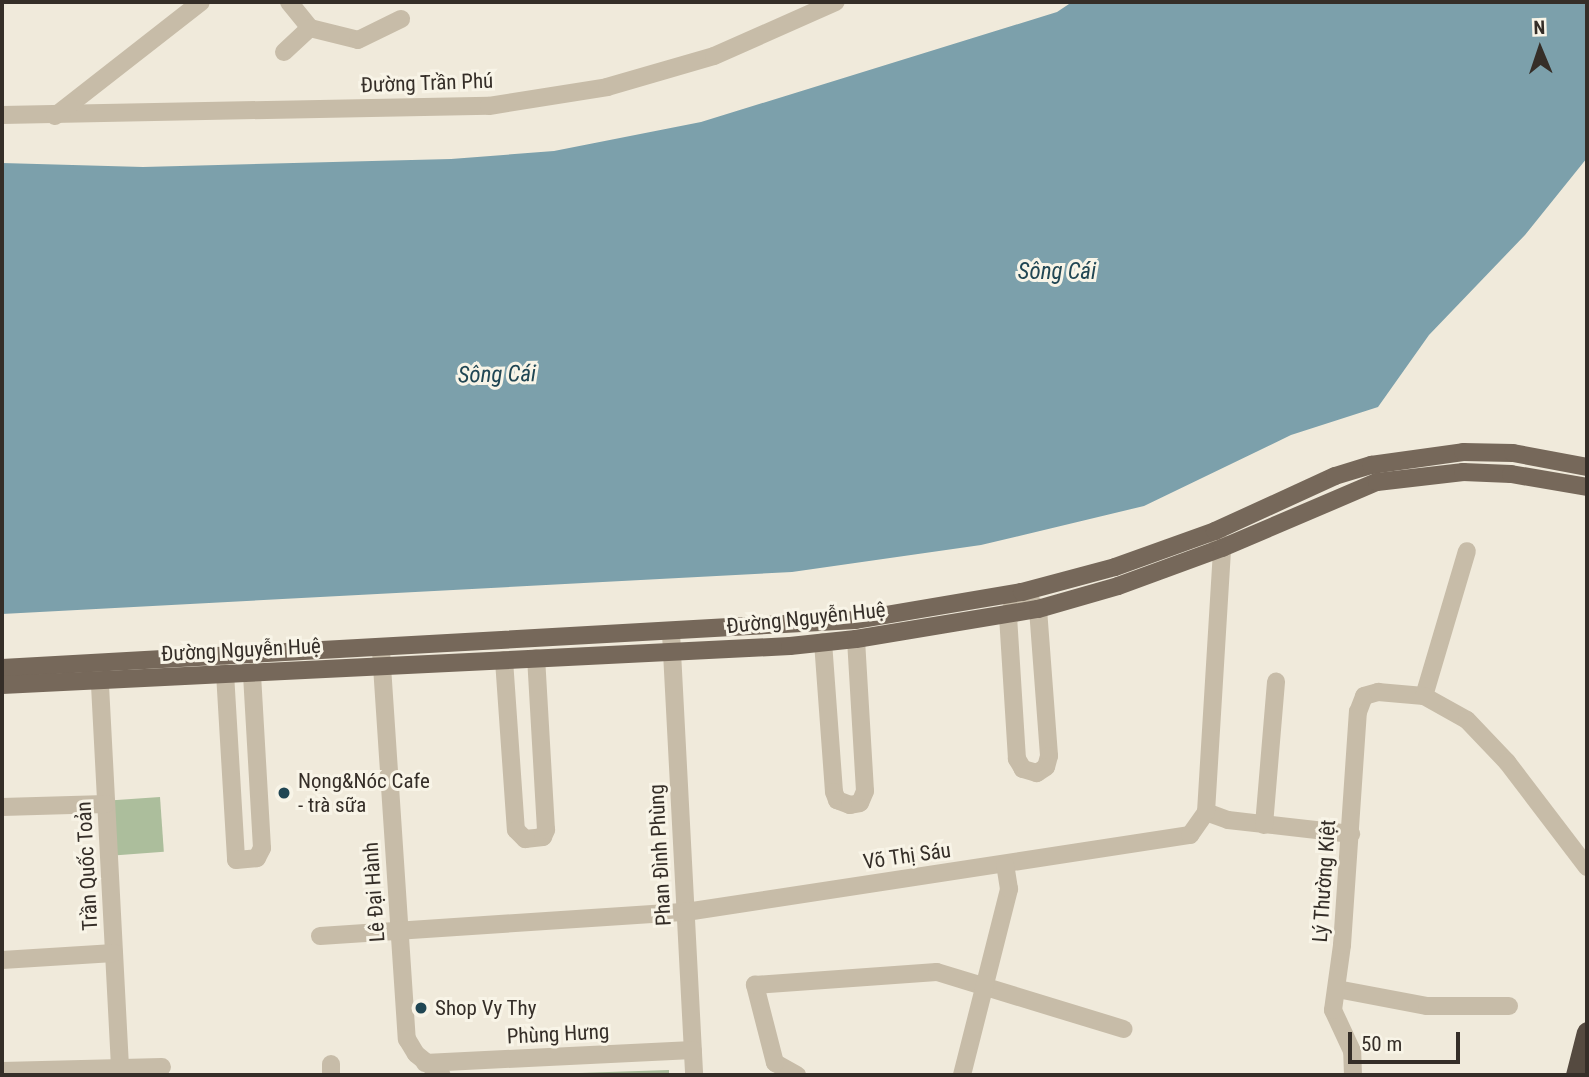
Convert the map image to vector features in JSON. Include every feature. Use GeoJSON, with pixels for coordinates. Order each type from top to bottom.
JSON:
{"type":"FeatureCollection","features":[{"type":"Feature","properties":{"kind":"highway"},"geometry":{"type":"LineString","coordinates":[[1576,1075],[1587,1032]]}},
{"type":"Feature","properties":{"kind":"main road","name":"Đường Nguyễn Huệ"},"geometry":{"type":"LineString","coordinates":[[2,668],[252,672],[382,657],[856,620],[1022,592],[1218,540],[1335,476],[1394,461],[1464,452],[1513,453],[1587,467]]}},
{"type":"Feature","properties":{"kind":"main road","name":"Đường Nguyễn Huệ"},"geometry":{"type":"LineString","coordinates":[[2,685],[99,671],[382,657],[504,660],[856,639],[1038,610],[1342,493],[1407,476],[1511,474],[1587,487]]}},
{"type":"Feature","properties":{"kind":"street"},"geometry":{"type":"LineString","coordinates":[[55,116],[201,2]]}},
{"type":"Feature","properties":{"kind":"street"},"geometry":{"type":"LineString","coordinates":[[289,2],[310,28],[358,40],[401,19]]}},
{"type":"Feature","properties":{"kind":"street","name":"Đường Trần Phú"},"geometry":{"type":"LineString","coordinates":[[2,116],[489,106],[607,87],[714,56],[836,2]]}},
{"type":"Feature","properties":{"kind":"street"},"geometry":{"type":"LineString","coordinates":[[284,52],[310,28]]}},
{"type":"Feature","properties":{"kind":"street"},"geometry":{"type":"LineString","coordinates":[[1218,540],[1206,812],[1217,818],[1351,834]]}},
{"type":"Feature","properties":{"kind":"street"},"geometry":{"type":"LineString","coordinates":[[1467,551],[1424,696],[1467,720],[1494,746],[1587,867]]}},
{"type":"Feature","properties":{"kind":"street"},"geometry":{"type":"LineString","coordinates":[[1022,592],[1038,610],[1049,756],[1046,766],[1037,773],[1023,769],[1017,759],[1008,614],[1022,592]]}},
{"type":"Feature","properties":{"kind":"street","name":"Phan Đình Phùng"},"geometry":{"type":"LineString","coordinates":[[671,633],[694,1075]]}},
{"type":"Feature","properties":{"kind":"street"},"geometry":{"type":"LineString","coordinates":[[822,642],[834,792],[837,800],[850,805],[860,803],[864,791],[856,639]]}},
{"type":"Feature","properties":{"kind":"street","name":"Lê Đại Hành"},"geometry":{"type":"LineString","coordinates":[[382,657],[407,1039],[425,1063],[442,1075]]}},
{"type":"Feature","properties":{"kind":"street"},"geometry":{"type":"LineString","coordinates":[[504,660],[516,830],[525,839],[543,837],[546,830],[536,658]]}},
{"type":"Feature","properties":{"kind":"street","name":"Trần Quốc Toản"},"geometry":{"type":"LineString","coordinates":[[99,671],[120,1068]]}},
{"type":"Feature","properties":{"kind":"street"},"geometry":{"type":"LineString","coordinates":[[225,673],[236,860],[257,859],[262,848],[252,672]]}},
{"type":"Feature","properties":{"kind":"street"},"geometry":{"type":"LineString","coordinates":[[1264,825],[1276,681]]}},
{"type":"Feature","properties":{"kind":"street","name":"Lý Thường Kiệt"},"geometry":{"type":"LineString","coordinates":[[1353,1075],[1350,1044],[1333,1010],[1351,834],[1358,712],[1361,700],[1373,692],[1424,696]]}},
{"type":"Feature","properties":{"kind":"street"},"geometry":{"type":"LineString","coordinates":[[2,807],[106,804]]}},
{"type":"Feature","properties":{"kind":"street","name":"Võ Thị Sáu"},"geometry":{"type":"LineString","coordinates":[[320,936],[686,912],[1190,835],[1206,812]]}},
{"type":"Feature","properties":{"kind":"street"},"geometry":{"type":"LineString","coordinates":[[962,1075],[987,987],[1009,889],[1005,865]]}},
{"type":"Feature","properties":{"kind":"street"},"geometry":{"type":"LineString","coordinates":[[2,960],[114,953]]}},
{"type":"Feature","properties":{"kind":"street"},"geometry":{"type":"LineString","coordinates":[[797,1075],[775,1063],[755,985],[937,972],[1124,1028]]}},
{"type":"Feature","properties":{"kind":"street"},"geometry":{"type":"LineString","coordinates":[[1337,989],[1427,1006],[1509,1006]]}},
{"type":"Feature","properties":{"kind":"street","name":"Phùng Hưng"},"geometry":{"type":"LineString","coordinates":[[425,1063],[693,1050]]}},
{"type":"Feature","properties":{"kind":"street"},"geometry":{"type":"LineString","coordinates":[[2,1071],[162,1067]]}},
{"type":"Feature","properties":{"kind":"green space"},"geometry":{"type":"Polygon","coordinates":[[[160,797],[164,852],[117,855],[113,800],[160,797]]]}},
{"type":"Feature","properties":{"kind":"green space"},"geometry":{"type":"Polygon","coordinates":[[[669,1070],[669,1075],[579,1074],[579,1073],[669,1070]]]}},
{"type":"Feature","properties":{"kind":"water","name":"Sông Cái"},"geometry":{"type":"Polygon","coordinates":[[[1072,2],[1587,2],[1587,158],[1525,235],[1429,335],[1378,407],[1291,435],[1144,506],[981,545],[792,572],[2,614],[2,163],[143,167],[451,159],[554,151],[701,122],[1057,12],[1072,2]]]}},
{"type":"Feature","properties":{"kind":"place","name":"Nọng&Nóc Cafe - trà sữa"},"geometry":{"type":"Point","coordinates":[284,793]}},
{"type":"Feature","properties":{"kind":"place","name":"Shop Vy Thy"},"geometry":{"type":"Point","coordinates":[421,1008]}}]}
